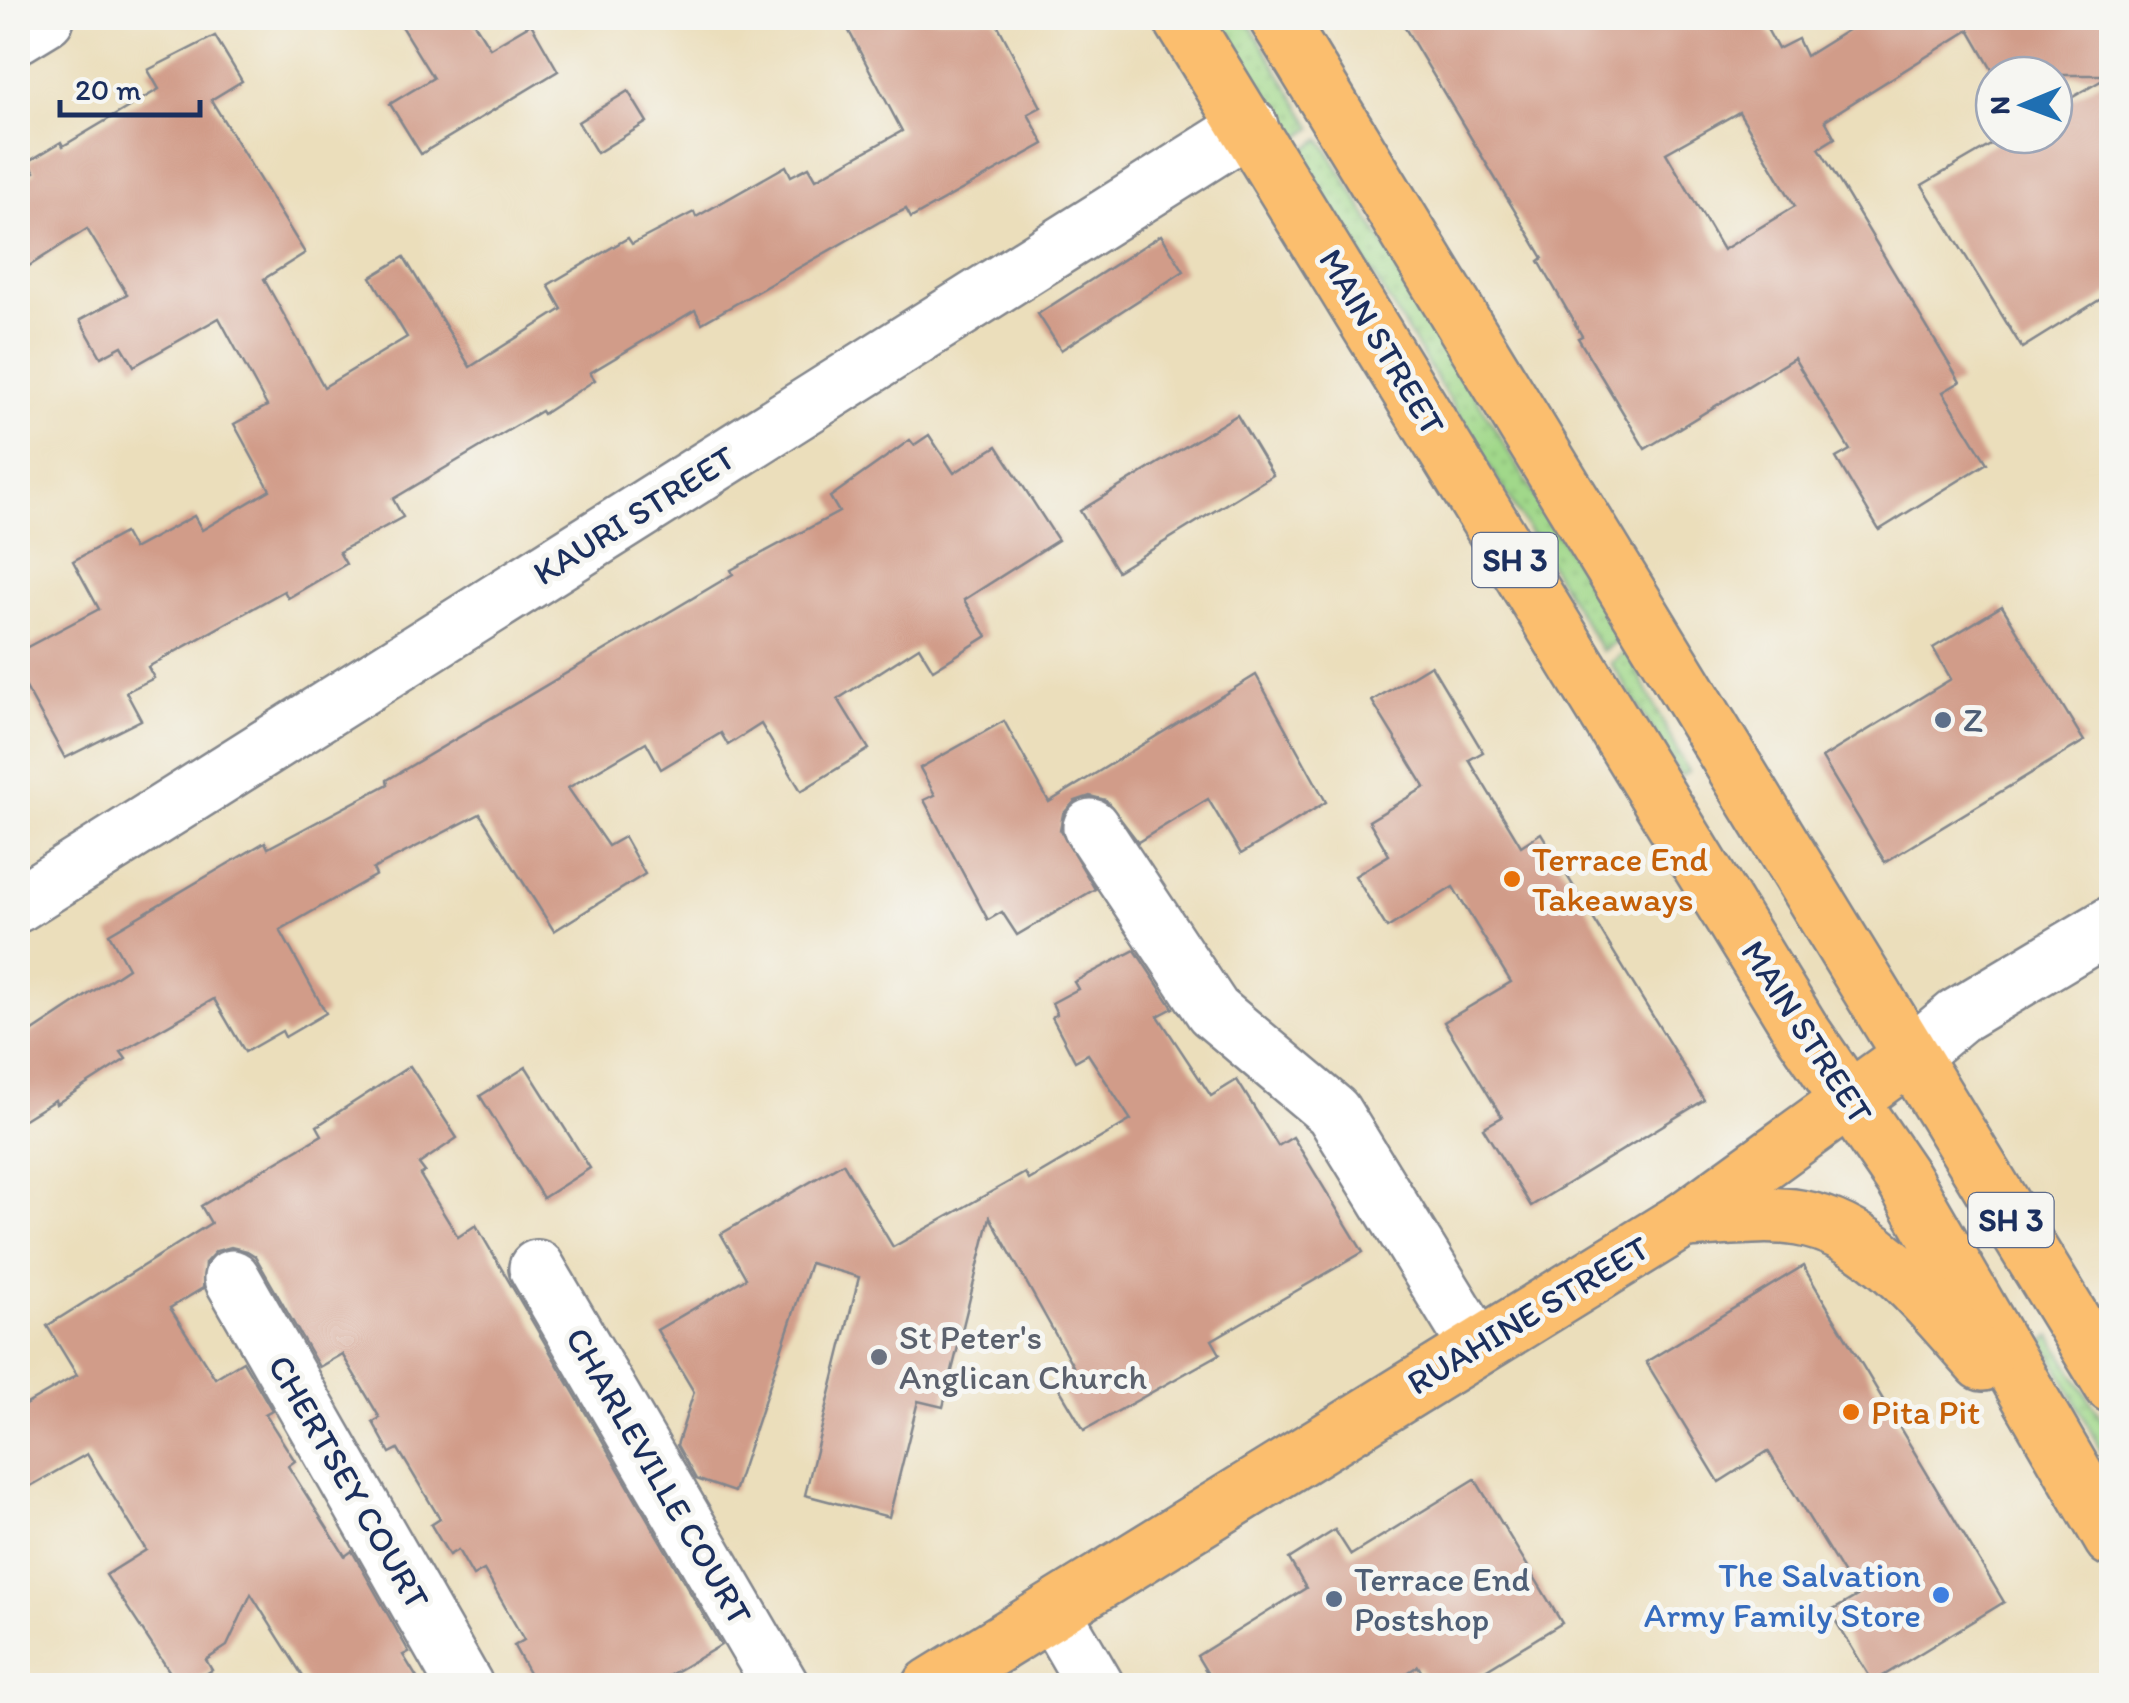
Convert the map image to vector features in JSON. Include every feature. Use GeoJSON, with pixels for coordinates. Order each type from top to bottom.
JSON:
{"type":"FeatureCollection","features":[{"type":"Feature","properties":{"kind":"main road","name":"MAIN STREET"},"geometry":{"type":"LineString","coordinates":[[1181,18],[1802,1030],[1904,1180],[2046,1432],[2112,1538]]}},
{"type":"Feature","properties":{"kind":"main road","name":"MAIN STREET"},"geometry":{"type":"LineString","coordinates":[[1277,18],[2112,1385]]}},
{"type":"Feature","properties":{"kind":"main road","name":"RUAHINE STREET"},"geometry":{"type":"LineString","coordinates":[[930,1686],[1476,1344],[1684,1220],[1910,1056]]}},
{"type":"Feature","properties":{"kind":"main road"},"geometry":{"type":"LineString","coordinates":[[1684,1220],[1795,1217],[1822,1222],[1874,1249],[2046,1432]]}},
{"type":"Feature","properties":{"kind":"street"},"geometry":{"type":"LineString","coordinates":[[18,36],[46,18]]}},
{"type":"Feature","properties":{"kind":"street","name":"KAURI STREET"},"geometry":{"type":"LineString","coordinates":[[18,904],[1250,126]]}},
{"type":"Feature","properties":{"kind":"street"},"geometry":{"type":"LineString","coordinates":[[1091,827],[1213,1012],[1333,1112],[1476,1344]]}},
{"type":"Feature","properties":{"kind":"street","name":"RUAHINE STREET"},"geometry":{"type":"LineString","coordinates":[[1910,1056],[1958,1016],[2112,924]]}},
{"type":"Feature","properties":{"kind":"street","name":"CHARLEVILLE COURT"},"geometry":{"type":"LineString","coordinates":[[538,1268],[781,1686]]}},
{"type":"Feature","properties":{"kind":"street","name":"CHERTSEY COURT"},"geometry":{"type":"LineString","coordinates":[[232,1278],[465,1686]]}},
{"type":"Feature","properties":{"kind":"street"},"geometry":{"type":"LineString","coordinates":[[1053,1612],[1096,1686]]}},
{"type":"Feature","properties":{"kind":"green space"},"geometry":{"type":"Polygon","coordinates":[[[1218,18],[1246,18],[1313,128],[1293,141],[1218,18]]]}},
{"type":"Feature","properties":{"kind":"green space"},"geometry":{"type":"Polygon","coordinates":[[[1321,139],[1621,639],[1602,651],[1299,153],[1321,139]]]}},
{"type":"Feature","properties":{"kind":"green space"},"geometry":{"type":"Polygon","coordinates":[[[1627,651],[1688,772],[1681,776],[1611,663],[1627,651]]]}},
{"type":"Feature","properties":{"kind":"green space"},"geometry":{"type":"Polygon","coordinates":[[[2051,1336],[2111,1435],[2111,1470],[2044,1341],[2051,1336]]]}},
{"type":"Feature","properties":{"kind":"building"},"geometry":{"type":"Polygon","coordinates":[[[396,18],[471,18],[490,48],[531,24],[558,71],[421,154],[390,104],[433,78],[396,18]]]}},
{"type":"Feature","properties":{"kind":"building"},"geometry":{"type":"Polygon","coordinates":[[[842,18],[994,18],[1041,107],[1028,114],[1044,144],[911,218],[906,209],[881,221],[702,323],[695,310],[590,373],[595,380],[543,414],[541,411],[393,499],[403,517],[339,552],[346,564],[288,598],[284,591],[148,667],[154,678],[126,692],[141,720],[65,758],[18,673],[18,652],[99,609],[73,561],[124,533],[133,549],[194,516],[202,530],[270,490],[234,424],[267,406],[219,318],[134,366],[122,346],[101,357],[80,320],[127,294],[87,229],[18,273],[18,183],[35,172],[28,162],[61,142],[63,146],[159,89],[148,70],[215,36],[242,81],[211,100],[305,253],[264,279],[324,387],[407,337],[371,277],[404,257],[470,367],[562,309],[548,285],[628,238],[632,244],[694,212],[696,217],[786,166],[791,176],[809,167],[816,179],[902,131],[842,18]]]}},
{"type":"Feature","properties":{"kind":"building"},"geometry":{"type":"Polygon","coordinates":[[[1399,18],[1761,18],[1778,49],[1798,39],[1806,56],[1867,18],[2112,18],[2112,292],[2022,348],[1922,185],[1974,155],[2074,155],[2074,96],[2111,75],[2074,75],[2074,55],[1983,55],[1969,30],[1825,120],[1835,138],[1819,148],[1960,382],[1943,392],[1987,463],[1879,530],[1836,458],[1850,450],[1794,358],[1645,449],[1578,338],[1582,336],[1539,261],[1543,258],[1399,18]],[[1739,112],[1666,153],[1723,250],[1795,206],[1739,112]]]}},
{"type":"Feature","properties":{"kind":"building"},"geometry":{"type":"Polygon","coordinates":[[[628,91],[647,122],[597,153],[578,122],[628,91]]]}},
{"type":"Feature","properties":{"kind":"building"},"geometry":{"type":"Polygon","coordinates":[[[1161,235],[1184,271],[1061,350],[1038,314],[1161,235]]]}},
{"type":"Feature","properties":{"kind":"building"},"geometry":{"type":"Polygon","coordinates":[[[1237,415],[1273,475],[1117,571],[1080,511],[1237,415]]]}},
{"type":"Feature","properties":{"kind":"building"},"geometry":{"type":"Polygon","coordinates":[[[929,435],[954,473],[997,446],[1058,540],[964,600],[987,636],[933,670],[919,647],[838,699],[869,749],[801,791],[761,724],[728,745],[721,733],[661,769],[646,742],[568,788],[608,846],[624,837],[645,874],[554,931],[480,814],[373,869],[376,875],[280,930],[326,1013],[285,1037],[282,1031],[245,1052],[214,999],[121,1052],[126,1059],[56,1104],[55,1100],[18,1123],[18,1041],[128,968],[109,934],[265,842],[268,848],[388,784],[387,780],[733,574],[731,570],[839,512],[830,497],[910,440],[914,445],[929,435]]]}},
{"type":"Feature","properties":{"kind":"building"},"geometry":{"type":"Polygon","coordinates":[[[2002,606],[2084,741],[1885,862],[1822,758],[1951,679],[1933,648],[2002,606]]]}},
{"type":"Feature","properties":{"kind":"building"},"geometry":{"type":"Polygon","coordinates":[[[1431,665],[1483,752],[1469,760],[1521,846],[1541,833],[1704,1100],[1531,1206],[1483,1128],[1502,1117],[1444,1022],[1511,982],[1453,887],[1387,928],[1355,876],[1389,855],[1369,821],[1425,787],[1372,701],[1431,665]]]}},
{"type":"Feature","properties":{"kind":"building"},"geometry":{"type":"Polygon","coordinates":[[[1256,675],[1326,802],[1241,854],[1208,799],[1138,842],[1106,800],[1090,796],[1075,801],[1063,814],[1060,830],[1095,889],[1017,935],[1002,912],[988,920],[924,800],[935,795],[920,768],[1004,721],[1049,802],[1256,675]]]}},
{"type":"Feature","properties":{"kind":"building"},"geometry":{"type":"Polygon","coordinates":[[[1135,950],[1173,1008],[1158,1016],[1211,1096],[1237,1080],[1278,1146],[1293,1137],[1363,1252],[1212,1340],[1220,1354],[1084,1430],[1053,1378],[1073,1366],[990,1217],[943,1407],[918,1401],[889,1517],[805,1495],[859,1277],[810,1263],[734,1492],[696,1479],[677,1445],[694,1392],[657,1330],[746,1278],[721,1234],[843,1163],[893,1247],[1025,1173],[1029,1180],[1131,1120],[1088,1054],[1075,1061],[1052,1017],[1057,1014],[1052,1003],[1078,989],[1074,982],[1135,950]]]}},
{"type":"Feature","properties":{"kind":"building"},"geometry":{"type":"Polygon","coordinates":[[[410,1066],[457,1138],[419,1164],[425,1172],[420,1175],[458,1237],[476,1225],[721,1645],[651,1686],[536,1686],[514,1646],[524,1640],[484,1570],[473,1576],[458,1550],[449,1555],[431,1525],[440,1519],[398,1449],[390,1453],[373,1422],[380,1418],[342,1354],[319,1367],[255,1256],[247,1251],[231,1247],[216,1251],[205,1263],[203,1288],[170,1308],[215,1378],[243,1361],[272,1410],[265,1414],[295,1461],[288,1466],[345,1556],[352,1551],[409,1652],[403,1655],[422,1686],[309,1686],[251,1594],[227,1646],[206,1660],[212,1670],[187,1686],[179,1686],[106,1575],[146,1550],[87,1454],[18,1493],[18,1409],[77,1375],[47,1326],[211,1223],[201,1206],[322,1135],[317,1126],[410,1066]]]}},
{"type":"Feature","properties":{"kind":"building"},"geometry":{"type":"Polygon","coordinates":[[[526,1067],[590,1168],[543,1198],[480,1096],[526,1067]]]}},
{"type":"Feature","properties":{"kind":"building"},"geometry":{"type":"Polygon","coordinates":[[[1803,1266],[2004,1602],[1873,1682],[1830,1612],[1857,1596],[1768,1451],[1719,1482],[1646,1362],[1803,1266]]]}},
{"type":"Feature","properties":{"kind":"building"},"geometry":{"type":"Polygon","coordinates":[[[1475,1479],[1562,1623],[1459,1686],[1430,1686],[1418,1666],[1387,1686],[1215,1686],[1197,1656],[1306,1588],[1289,1559],[1335,1530],[1351,1555],[1475,1479]]]}},
{"type":"Feature","properties":{"kind":"place","name":"Z"},"geometry":{"type":"Point","coordinates":[1943,720]}},
{"type":"Feature","properties":{"kind":"place","name":"Terrace End Takeaways"},"geometry":{"type":"Point","coordinates":[1512,879]}},
{"type":"Feature","properties":{"kind":"place","name":"St Peter's Anglican Church"},"geometry":{"type":"Point","coordinates":[879,1357]}},
{"type":"Feature","properties":{"kind":"place","name":"Pita Pit"},"geometry":{"type":"Point","coordinates":[1851,1412]}},
{"type":"Feature","properties":{"kind":"place","name":"The Salvation Army Family Store"},"geometry":{"type":"Point","coordinates":[1941,1595]}},
{"type":"Feature","properties":{"kind":"place","name":"Terrace End Postshop"},"geometry":{"type":"Point","coordinates":[1334,1599]}}]}
